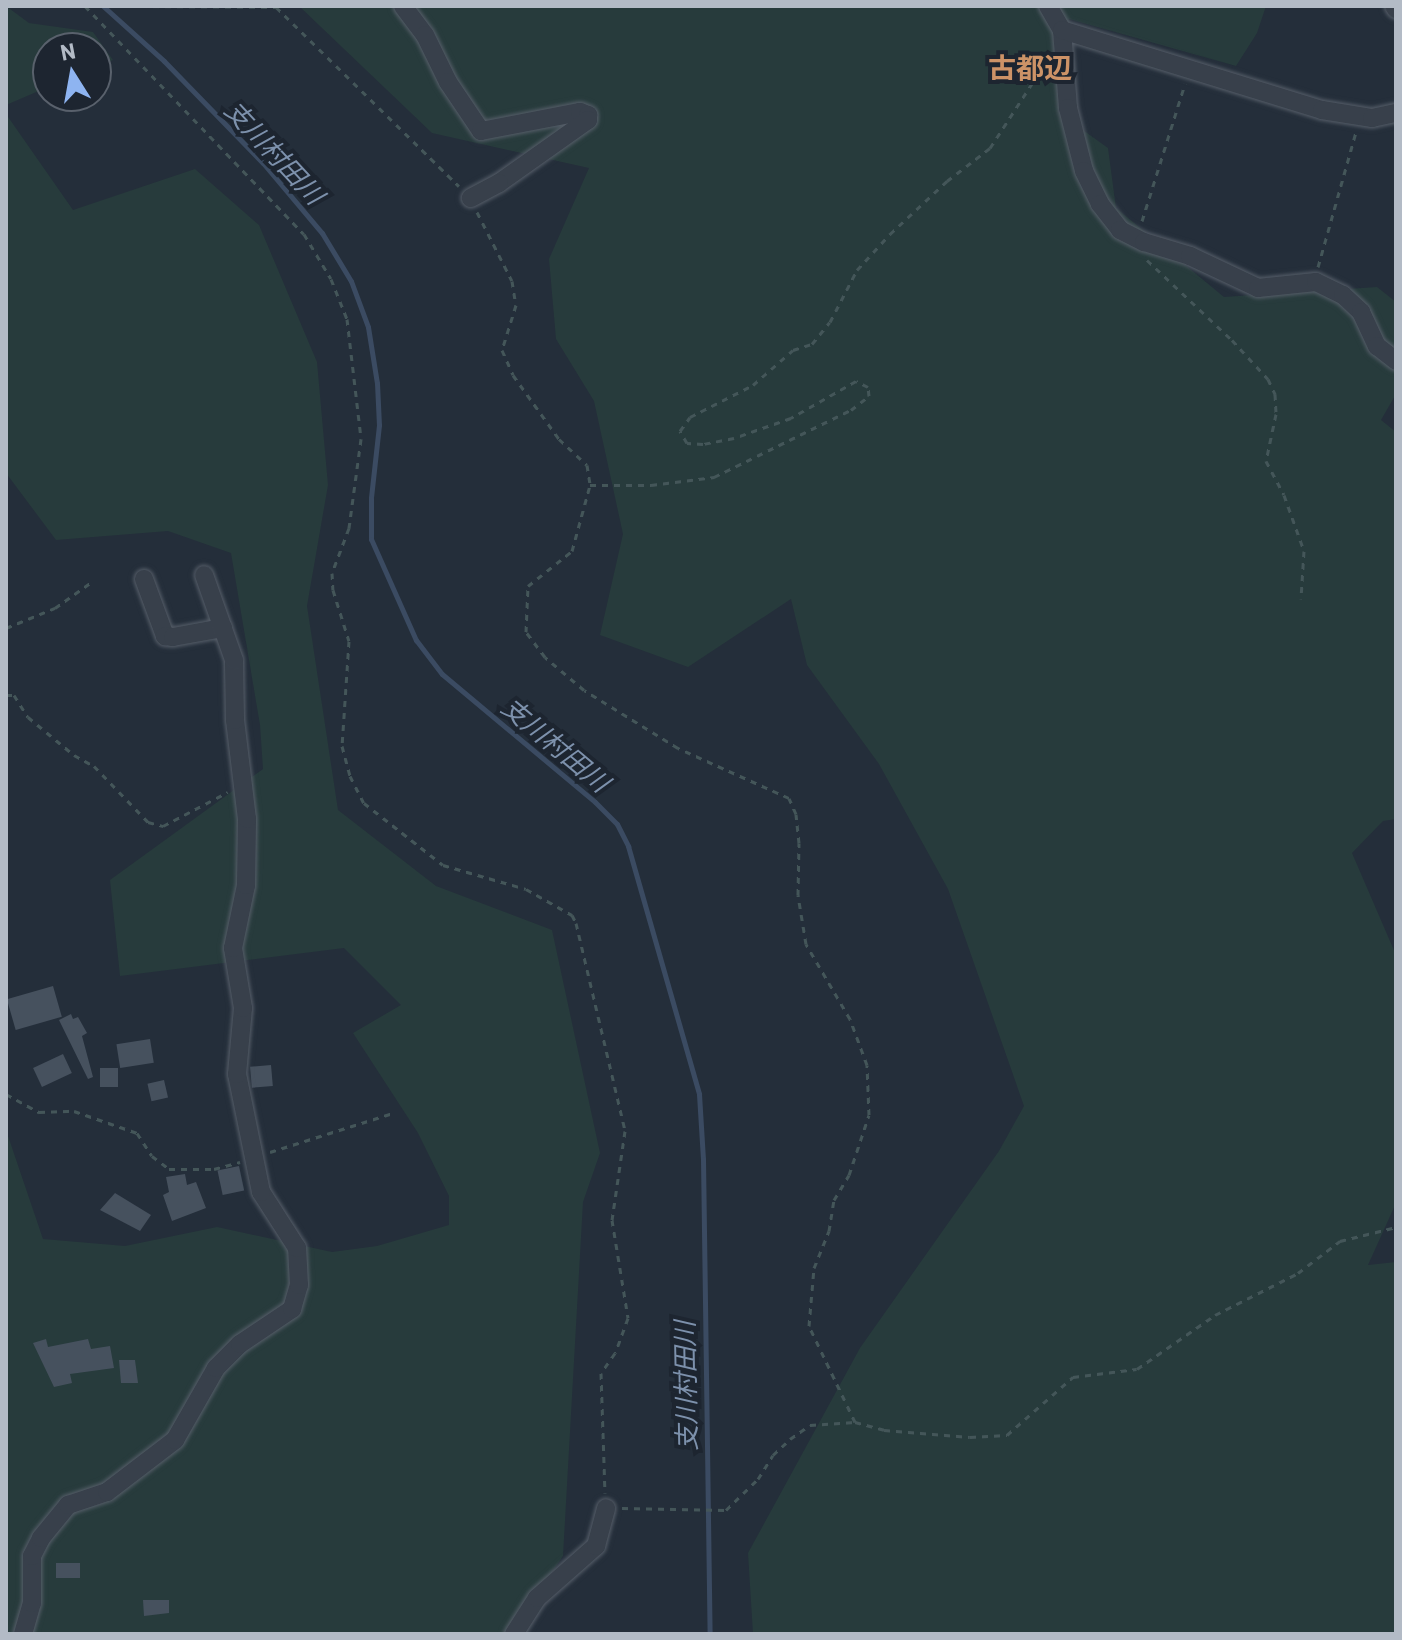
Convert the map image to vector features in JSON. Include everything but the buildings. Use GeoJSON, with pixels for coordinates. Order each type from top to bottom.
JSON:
{"type":"FeatureCollection","features":[{"type":"Feature","properties":{"kind":"street"},"geometry":{"type":"LineString","coordinates":[[403,6],[425,35],[448,82],[481,131],[580,112],[588,115],[588,120],[518,170],[471,198]]}},
{"type":"Feature","properties":{"kind":"street"},"geometry":{"type":"LineString","coordinates":[[1048,6],[1062,30],[1068,108],[1084,171],[1100,204],[1120,230],[1190,256],[1258,288],[1314,282],[1343,295],[1361,312],[1377,346],[1396,361]]}},
{"type":"Feature","properties":{"kind":"street"},"geometry":{"type":"LineString","coordinates":[[1062,30],[1322,110],[1372,118],[1396,113]]}},
{"type":"Feature","properties":{"kind":"street"},"geometry":{"type":"LineString","coordinates":[[23,1634],[32,1603],[32,1556],[41,1538],[68,1505],[107,1492],[175,1440],[216,1368],[240,1344],[292,1309],[299,1285],[297,1248],[261,1192],[237,1074],[243,1008],[233,948],[246,885],[247,819],[235,720],[234,660],[204,575]]}},
{"type":"Feature","properties":{"kind":"street"},"geometry":{"type":"LineString","coordinates":[[144,579],[165,636],[223,628]]}},
{"type":"Feature","properties":{"kind":"street"},"geometry":{"type":"LineString","coordinates":[[514,1634],[537,1598],[596,1546],[606,1508]]}},
{"type":"Feature","properties":{"kind":"path"},"geometry":{"type":"LineString","coordinates":[[85,6],[304,234],[331,279],[343,308],[355,364],[361,439],[349,528],[332,573],[333,590],[349,641],[342,746],[350,776],[364,803],[443,865],[526,889],[572,915],[576,923],[625,1131],[612,1220],[628,1318],[615,1353],[601,1373],[606,1508],[726,1510],[758,1479],[773,1455],[810,1425],[855,1422],[884,1430],[970,1437],[1007,1435],[1073,1377],[1137,1369],[1215,1315],[1298,1273],[1340,1241],[1396,1227]]}},
{"type":"Feature","properties":{"kind":"path"},"geometry":{"type":"LineString","coordinates":[[141,6],[276,7],[471,198],[514,293],[516,305],[502,350],[513,375],[559,439],[587,465],[590,485],[572,551],[528,586],[526,632],[545,657],[584,690],[678,748],[789,798],[796,814],[798,895],[806,944],[850,1019],[867,1065],[869,1115],[849,1175],[834,1200],[829,1231],[814,1268],[809,1326],[855,1422]]}},
{"type":"Feature","properties":{"kind":"path"},"geometry":{"type":"LineString","coordinates":[[590,485],[651,485],[714,477],[851,410],[869,396],[868,387],[856,381],[791,418],[703,444],[687,443],[680,431],[690,417],[753,385],[793,350],[812,344],[830,322],[857,270],[881,243],[997,138],[1062,30]]}},
{"type":"Feature","properties":{"kind":"path"},"geometry":{"type":"LineString","coordinates":[[1189,69],[1136,238],[1139,253],[1232,340],[1268,379],[1275,394],[1276,414],[1266,461],[1284,495],[1304,551],[1301,599]]}},
{"type":"Feature","properties":{"kind":"path"},"geometry":{"type":"LineString","coordinates":[[1314,282],[1359,116]]}},
{"type":"Feature","properties":{"kind":"path"},"geometry":{"type":"LineString","coordinates":[[6,628],[55,608],[93,581]]}},
{"type":"Feature","properties":{"kind":"path"},"geometry":{"type":"LineString","coordinates":[[6,695],[14,695],[28,717],[74,755],[94,766],[148,822],[163,826],[242,785]]}},
{"type":"Feature","properties":{"kind":"path"},"geometry":{"type":"LineString","coordinates":[[6,1094],[39,1112],[74,1111],[137,1133],[152,1156],[169,1169],[214,1169],[254,1159],[292,1142],[348,1129],[393,1113]]}},
{"type":"Feature","properties":{"kind":"green space"},"geometry":{"type":"Polygon","coordinates":[[[6,6],[29,23],[93,32],[32,32],[32,94],[6,105],[6,6]]]}},
{"type":"Feature","properties":{"kind":"green space"},"geometry":{"type":"Polygon","coordinates":[[[299,6],[1266,6],[1257,33],[1236,66],[1069,19],[1062,115],[1108,148],[1116,208],[1224,297],[1377,287],[1396,302],[1396,394],[1381,420],[1396,432],[1396,819],[1383,821],[1352,853],[1396,955],[1396,1203],[1368,1265],[1396,1262],[1396,1634],[753,1634],[748,1553],[860,1348],[999,1151],[1024,1106],[948,889],[879,764],[807,665],[791,599],[688,667],[600,635],[623,534],[594,401],[556,339],[549,259],[589,168],[432,133],[299,6]]]}},
{"type":"Feature","properties":{"kind":"green space"},"geometry":{"type":"Polygon","coordinates":[[[6,114],[73,210],[195,169],[259,225],[317,362],[328,485],[307,606],[338,810],[436,886],[552,930],[600,1153],[583,1202],[563,1556],[510,1634],[6,1634],[6,1130],[43,1239],[125,1246],[217,1227],[332,1252],[377,1246],[449,1225],[449,1196],[418,1133],[353,1033],[401,1005],[344,948],[120,976],[110,880],[263,769],[260,725],[231,553],[168,531],[56,540],[6,473],[6,114]]]}},
{"type":"Feature","properties":{"kind":"waterway","name":"支川村田川"},"geometry":{"type":"LineString","coordinates":[[103,6],[164,61],[263,163],[322,233],[351,281],[368,327],[377,383],[379,425],[371,498],[371,539],[416,640],[442,674],[595,802],[617,824],[628,846],[699,1094],[703,1159],[710,1634]]}},
{"type":"Feature","properties":{"kind":"district","name":"古都辺"},"geometry":{"type":"Point","coordinates":[1030,67]}}]}
